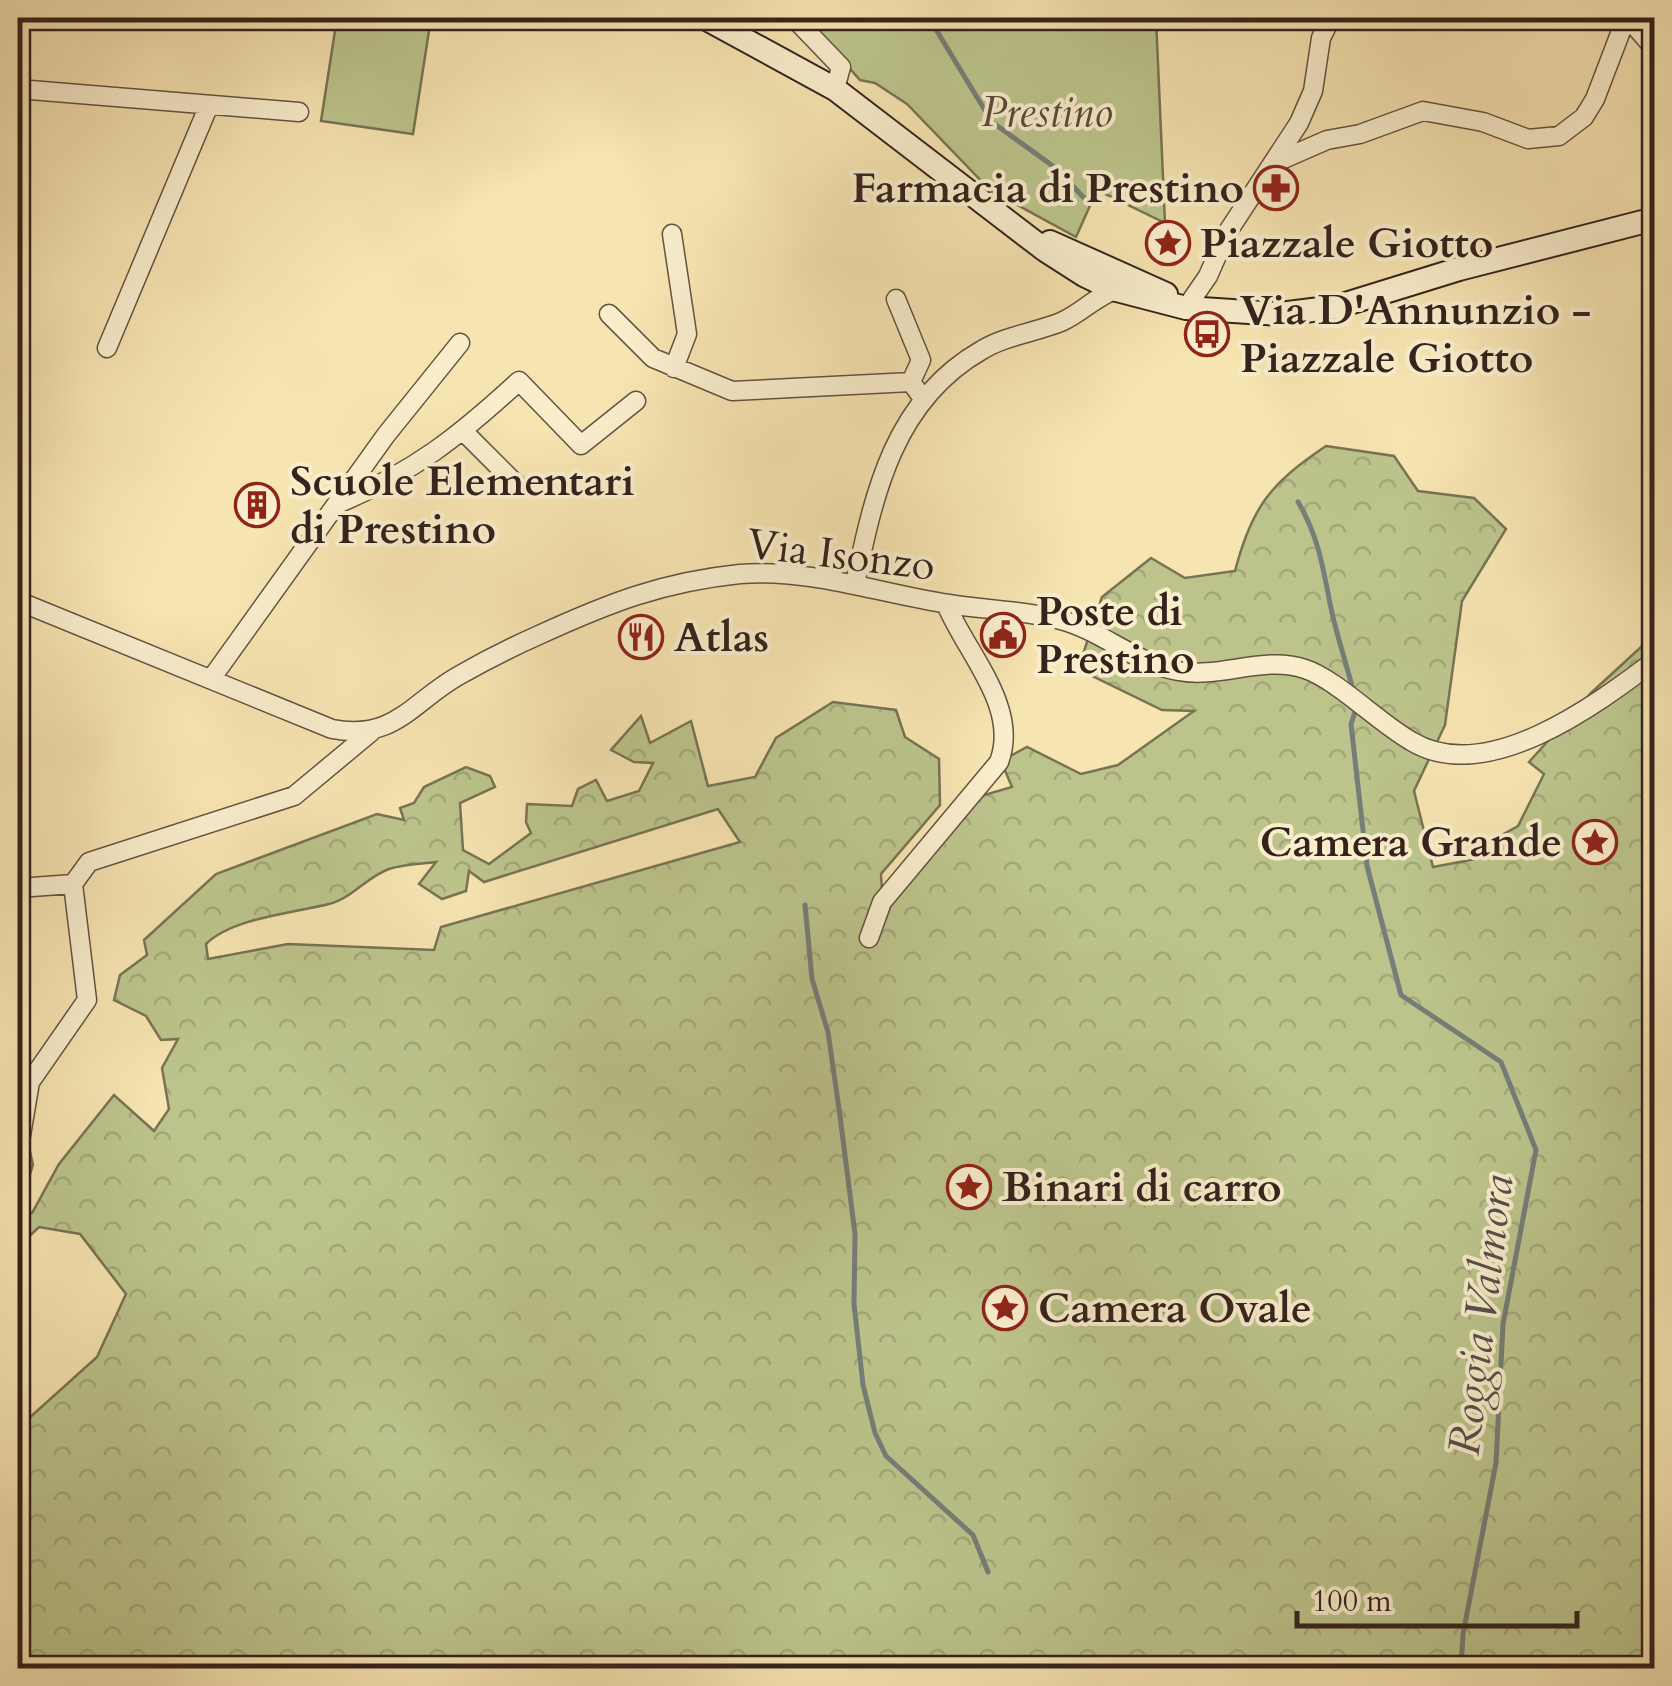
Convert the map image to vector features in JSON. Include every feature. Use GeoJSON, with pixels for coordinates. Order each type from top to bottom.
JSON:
{"type":"FeatureCollection","features":[{"type":"Feature","properties":{"kind":"main road"},"geometry":{"type":"LineString","coordinates":[[705,18],[835,90],[1084,275],[1113,290],[1152,292]]}},
{"type":"Feature","properties":{"kind":"main road"},"geometry":{"type":"LineString","coordinates":[[1023,232],[1152,292],[1194,307],[1280,314],[1336,307],[1458,269],[1654,219]]}},
{"type":"Feature","properties":{"kind":"street"},"geometry":{"type":"LineString","coordinates":[[794,18],[841,67],[835,90]]}},
{"type":"Feature","properties":{"kind":"street"},"geometry":{"type":"LineString","coordinates":[[1194,307],[1227,233],[1299,124],[1313,91],[1321,38],[1332,18]]}},
{"type":"Feature","properties":{"kind":"street"},"geometry":{"type":"LineString","coordinates":[[1272,164],[1328,140],[1360,134],[1424,111],[1483,122],[1528,139],[1559,136],[1584,117],[1595,99],[1629,18]]}},
{"type":"Feature","properties":{"kind":"street"},"geometry":{"type":"LineString","coordinates":[[1629,18],[1654,24]]}},
{"type":"Feature","properties":{"kind":"street"},"geometry":{"type":"LineString","coordinates":[[1629,18],[1654,48]]}},
{"type":"Feature","properties":{"kind":"street"},"geometry":{"type":"LineString","coordinates":[[18,88],[299,112]]}},
{"type":"Feature","properties":{"kind":"street"},"geometry":{"type":"LineString","coordinates":[[108,348],[209,105]]}},
{"type":"Feature","properties":{"kind":"street"},"geometry":{"type":"LineString","coordinates":[[672,234],[687,334],[674,368]]}},
{"type":"Feature","properties":{"kind":"street"},"geometry":{"type":"LineString","coordinates":[[1083,309],[1092,292],[1084,275]]}},
{"type":"Feature","properties":{"kind":"street"},"geometry":{"type":"LineString","coordinates":[[855,584],[876,488],[898,432],[924,400],[982,350],[1083,309],[1113,290]]}},
{"type":"Feature","properties":{"kind":"street"},"geometry":{"type":"LineString","coordinates":[[1083,309],[1152,292]]}},
{"type":"Feature","properties":{"kind":"street"},"geometry":{"type":"LineString","coordinates":[[896,300],[921,360],[911,382]]}},
{"type":"Feature","properties":{"kind":"street"},"geometry":{"type":"LineString","coordinates":[[609,314],[653,358],[732,391],[911,382]]}},
{"type":"Feature","properties":{"kind":"street"},"geometry":{"type":"LineString","coordinates":[[210,680],[336,504],[460,343]]}},
{"type":"Feature","properties":{"kind":"street"},"geometry":{"type":"LineString","coordinates":[[336,504],[398,478],[464,432],[519,381],[582,445],[636,401]]}},
{"type":"Feature","properties":{"kind":"street"},"geometry":{"type":"LineString","coordinates":[[911,382],[924,400]]}},
{"type":"Feature","properties":{"kind":"street"},"geometry":{"type":"LineString","coordinates":[[464,432],[516,484]]}},
{"type":"Feature","properties":{"kind":"street","name":"Via Isonzo"},"geometry":{"type":"LineString","coordinates":[[73,884],[90,862],[294,796],[371,732],[412,711],[456,678],[520,644],[659,585],[747,574],[855,584],[946,604],[1063,620],[1130,655],[1184,672],[1268,665],[1305,668],[1414,743],[1448,755],[1496,750],[1549,730],[1606,697],[1654,660]]}},
{"type":"Feature","properties":{"kind":"street"},"geometry":{"type":"LineString","coordinates":[[18,600],[332,729],[371,732]]}},
{"type":"Feature","properties":{"kind":"street"},"geometry":{"type":"LineString","coordinates":[[870,938],[882,902],[998,762],[1006,742],[1001,711],[946,604]]}},
{"type":"Feature","properties":{"kind":"street"},"geometry":{"type":"LineString","coordinates":[[18,888],[73,884],[87,1000],[30,1082],[18,1153]]}},
{"type":"Feature","properties":{"kind":"green space"},"geometry":{"type":"Polygon","coordinates":[[[337,18],[431,18],[413,134],[321,121],[337,18]]]}},
{"type":"Feature","properties":{"kind":"green space","name":"Prestino"},"geometry":{"type":"Polygon","coordinates":[[[805,18],[1156,18],[1165,223],[1097,190],[1076,237],[990,190],[907,104],[875,83],[860,80],[805,18]]]}},
{"type":"Feature","properties":{"kind":"green space"},"geometry":{"type":"Polygon","coordinates":[[[1326,446],[1394,456],[1418,491],[1474,498],[1506,529],[1462,601],[1445,725],[1414,791],[1433,867],[1497,855],[1500,836],[1518,826],[1544,774],[1529,762],[1591,693],[1654,635],[1654,1668],[18,1668],[18,1428],[97,1357],[126,1294],[80,1234],[39,1227],[18,1247],[18,1210],[32,1213],[59,1164],[114,1095],[154,1131],[169,1109],[162,1068],[178,1039],[161,1040],[146,1016],[114,1000],[120,975],[147,955],[144,940],[216,874],[377,814],[404,820],[400,808],[414,803],[424,787],[466,767],[490,776],[495,787],[460,803],[463,850],[489,864],[531,833],[526,822],[527,804],[572,806],[578,789],[596,780],[607,801],[639,791],[653,763],[634,762],[611,750],[641,716],[650,743],[691,721],[708,786],[755,777],[776,738],[833,702],[896,710],[905,737],[939,759],[940,805],[881,874],[884,923],[900,880],[977,797],[1012,787],[1001,761],[1027,747],[1081,774],[1118,765],[1194,711],[1162,710],[1078,669],[1102,597],[1151,558],[1185,578],[1235,571],[1249,529],[1266,498],[1291,472],[1326,446]],[[718,809],[484,882],[469,871],[466,891],[442,899],[419,884],[436,862],[400,866],[381,872],[337,901],[231,928],[206,944],[208,959],[288,944],[434,950],[441,927],[740,842],[718,809]]]}},
{"type":"Feature","properties":{"kind":"green space"},"geometry":{"type":"Polygon","coordinates":[[[18,1136],[27,1138],[33,1165],[18,1210],[18,1136]]]}},
{"type":"Feature","properties":{"kind":"waterway","name":"Roggia Valmora"},"geometry":{"type":"LineString","coordinates":[[929,18],[992,122],[1057,169],[1084,198]]}},
{"type":"Feature","properties":{"kind":"waterway","name":"Roggia Valmora"},"geometry":{"type":"LineString","coordinates":[[1298,502],[1319,554],[1354,694]]}},
{"type":"Feature","properties":{"kind":"waterway","name":"Roggia Valmora"},"geometry":{"type":"LineString","coordinates":[[1356,709],[1351,724],[1367,866],[1401,995],[1501,1062],[1536,1150],[1503,1324],[1496,1463],[1463,1634],[1461,1668]]}},
{"type":"Feature","properties":{"kind":"waterway"},"geometry":{"type":"LineString","coordinates":[[805,905],[812,979],[828,1032],[840,1116],[855,1234],[854,1304],[863,1385],[875,1433],[886,1456],[973,1535],[988,1572]]}},
{"type":"Feature","properties":{"kind":"place","name":"Farmacia di Prestino"},"geometry":{"type":"Point","coordinates":[1276,188]}},
{"type":"Feature","properties":{"kind":"place","name":"Piazzale Giotto"},"geometry":{"type":"Point","coordinates":[1168,243]}},
{"type":"Feature","properties":{"kind":"place","name":"Via D'Annunzio - Piazzale Giotto"},"geometry":{"type":"Point","coordinates":[1207,334]}},
{"type":"Feature","properties":{"kind":"place","name":"Scuole Elementari di Prestino"},"geometry":{"type":"Point","coordinates":[257,505]}},
{"type":"Feature","properties":{"kind":"place","name":"Poste di Prestino"},"geometry":{"type":"Point","coordinates":[1003,635]}},
{"type":"Feature","properties":{"kind":"place","name":"Atlas"},"geometry":{"type":"Point","coordinates":[641,637]}},
{"type":"Feature","properties":{"kind":"place","name":"Camera Grande"},"geometry":{"type":"Point","coordinates":[1595,842]}},
{"type":"Feature","properties":{"kind":"place","name":"Binari di carro"},"geometry":{"type":"Point","coordinates":[969,1187]}},
{"type":"Feature","properties":{"kind":"place","name":"Camera Ovale"},"geometry":{"type":"Point","coordinates":[1005,1308]}}]}
